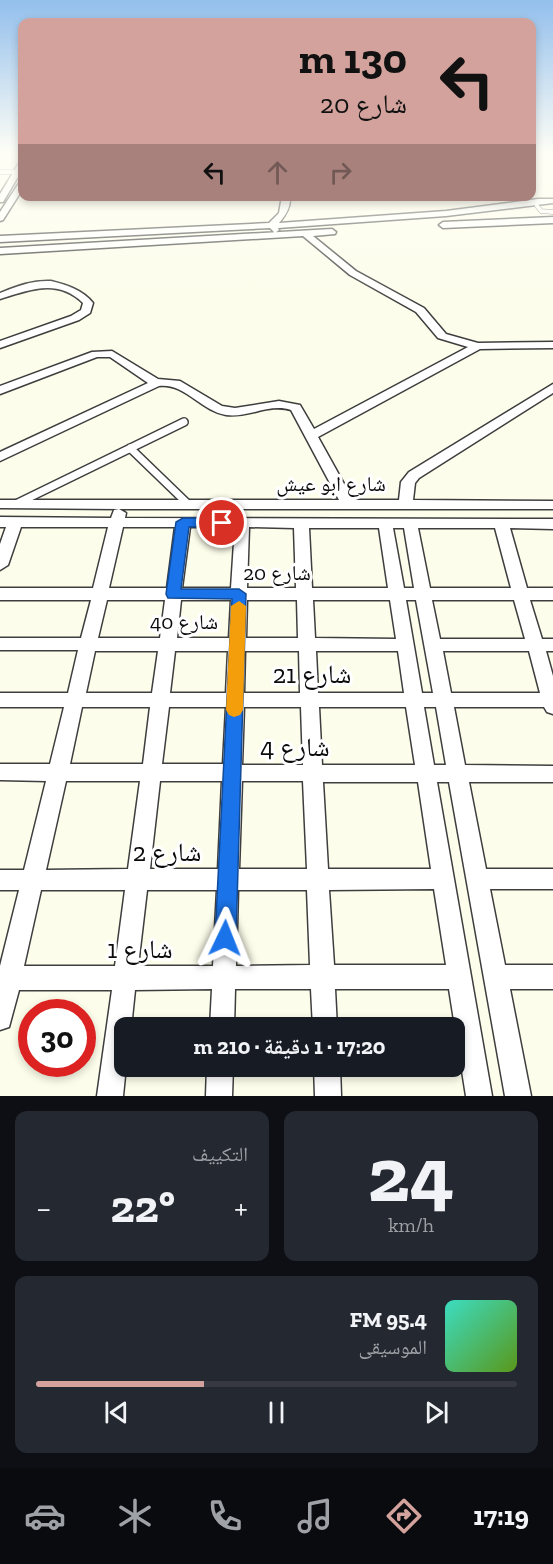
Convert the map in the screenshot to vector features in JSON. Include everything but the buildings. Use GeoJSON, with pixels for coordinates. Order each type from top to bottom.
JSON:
{"type":"FeatureCollection","features":[{"type":"Feature","properties":{"kind":"street"},"geometry":{"type":"LineString","coordinates":[[0,218],[12,203]]}},
{"type":"Feature","properties":{"kind":"street"},"geometry":{"type":"LineString","coordinates":[[272,225],[283,214],[286,203]]}},
{"type":"Feature","properties":{"kind":"street"},"geometry":{"type":"LineString","coordinates":[[0,239],[450,214],[518,203]]}},
{"type":"Feature","properties":{"kind":"street"},"geometry":{"type":"LineString","coordinates":[[437,225],[553,219]]}},
{"type":"Feature","properties":{"kind":"street"},"geometry":{"type":"LineString","coordinates":[[272,225],[278,236]]}},
{"type":"Feature","properties":{"kind":"street"},"geometry":{"type":"LineString","coordinates":[[0,251],[278,236],[413,226]]}},
{"type":"Feature","properties":{"kind":"street"},"geometry":{"type":"LineString","coordinates":[[205,229],[207,240]]}},
{"type":"Feature","properties":{"kind":"street"},"geometry":{"type":"LineString","coordinates":[[306,234],[353,273],[420,310],[442,336],[478,346],[553,345]]}},
{"type":"Feature","properties":{"kind":"street"},"geometry":{"type":"LineString","coordinates":[[82,247],[83,236]]}},
{"type":"Feature","properties":{"kind":"street"},"geometry":{"type":"LineString","coordinates":[[0,296],[33,285],[58,284],[84,297],[88,303],[86,310],[75,318],[0,345]]}},
{"type":"Feature","properties":{"kind":"street"},"geometry":{"type":"LineString","coordinates":[[312,435],[478,346]]}},
{"type":"Feature","properties":{"kind":"street"},"geometry":{"type":"LineString","coordinates":[[0,390],[88,357],[107,353],[156,383]]}},
{"type":"Feature","properties":{"kind":"street"},"geometry":{"type":"LineString","coordinates":[[0,457],[156,383],[169,381],[225,411],[291,405],[299,412],[349,505]]}},
{"type":"Feature","properties":{"kind":"street"},"geometry":{"type":"LineString","coordinates":[[518,1096],[408,514],[408,482],[414,475],[553,388]]}},
{"type":"Feature","properties":{"kind":"street","name":"شارع ابو عيش"},"geometry":{"type":"LineString","coordinates":[[0,504],[119,514]]}},
{"type":"Feature","properties":{"kind":"street"},"geometry":{"type":"LineString","coordinates":[[375,505],[381,523],[405,645],[479,1096]]}},
{"type":"Feature","properties":{"kind":"street","name":"شارع ابو عيش"},"geometry":{"type":"LineString","coordinates":[[8,522],[119,514],[375,505],[408,514],[501,524],[553,524]]}},
{"type":"Feature","properties":{"kind":"street","name":"شارع ابو عيش"},"geometry":{"type":"LineString","coordinates":[[185,513],[242,523],[381,523],[408,514],[553,505]]}},
{"type":"Feature","properties":{"kind":"street"},"geometry":{"type":"LineString","coordinates":[[110,1096],[185,513]]}},
{"type":"Feature","properties":{"kind":"street"},"geometry":{"type":"LineString","coordinates":[[0,1018],[5,978],[33,880],[119,514]]}},
{"type":"Feature","properties":{"kind":"street"},"geometry":{"type":"LineString","coordinates":[[0,565],[8,522]]}},
{"type":"Feature","properties":{"kind":"street"},"geometry":{"type":"LineString","coordinates":[[222,1017],[242,523]]}},
{"type":"Feature","properties":{"kind":"street"},"geometry":{"type":"LineString","coordinates":[[302,523],[324,1017]]}},
{"type":"Feature","properties":{"kind":"street"},"geometry":{"type":"LineString","coordinates":[[501,524],[552,702]]}},
{"type":"Feature","properties":{"kind":"street","name":"شارع 20"},"geometry":{"type":"LineString","coordinates":[[0,594],[553,594]]}},
{"type":"Feature","properties":{"kind":"street","name":"شارع 40"},"geometry":{"type":"LineString","coordinates":[[0,644],[405,645]]}},
{"type":"Feature","properties":{"kind":"street"},"geometry":{"type":"LineString","coordinates":[[432,645],[553,645]]}},
{"type":"Feature","properties":{"kind":"street","name":"شارع 21"},"geometry":{"type":"LineString","coordinates":[[0,700],[414,699],[552,702]]}},
{"type":"Feature","properties":{"kind":"street","name":"شارع 4"},"geometry":{"type":"LineString","coordinates":[[0,772],[553,774]]}},
{"type":"Feature","properties":{"kind":"street","name":"شارع 2"},"geometry":{"type":"LineString","coordinates":[[0,880],[443,879]]}},
{"type":"Feature","properties":{"kind":"street"},"geometry":{"type":"LineString","coordinates":[[477,879],[553,879]]}},
{"type":"Feature","properties":{"kind":"street","name":"شارع 1"},"geometry":{"type":"LineString","coordinates":[[5,978],[459,977]]}},
{"type":"Feature","properties":{"kind":"street"},"geometry":{"type":"LineString","coordinates":[[495,977],[553,977]]}},
{"type":"Feature","properties":{"kind":"street"},"geometry":{"type":"LineString","coordinates":[[219,1096],[220,1077]]}},
{"type":"Feature","properties":{"kind":"street"},"geometry":{"type":"LineString","coordinates":[[327,1077],[328,1096]]}},
{"type":"Feature","properties":{"kind":"lane"},"geometry":{"type":"LineString","coordinates":[[537,206],[542,211],[553,212]]}},
{"type":"Feature","properties":{"kind":"lane"},"geometry":{"type":"LineString","coordinates":[[18,504],[184,422]]}},
{"type":"Feature","properties":{"kind":"lane"},"geometry":{"type":"LineString","coordinates":[[130,448],[185,513]]}},
{"type":"Feature","properties":{"kind":"slow traffic"},"geometry":{"type":"LineString","coordinates":[[234,710],[239,606]]}},
{"type":"Feature","properties":{"kind":"route"},"geometry":{"type":"LineString","coordinates":[[222,523],[183,522],[173,594],[239,594],[225,938]]}}]}
